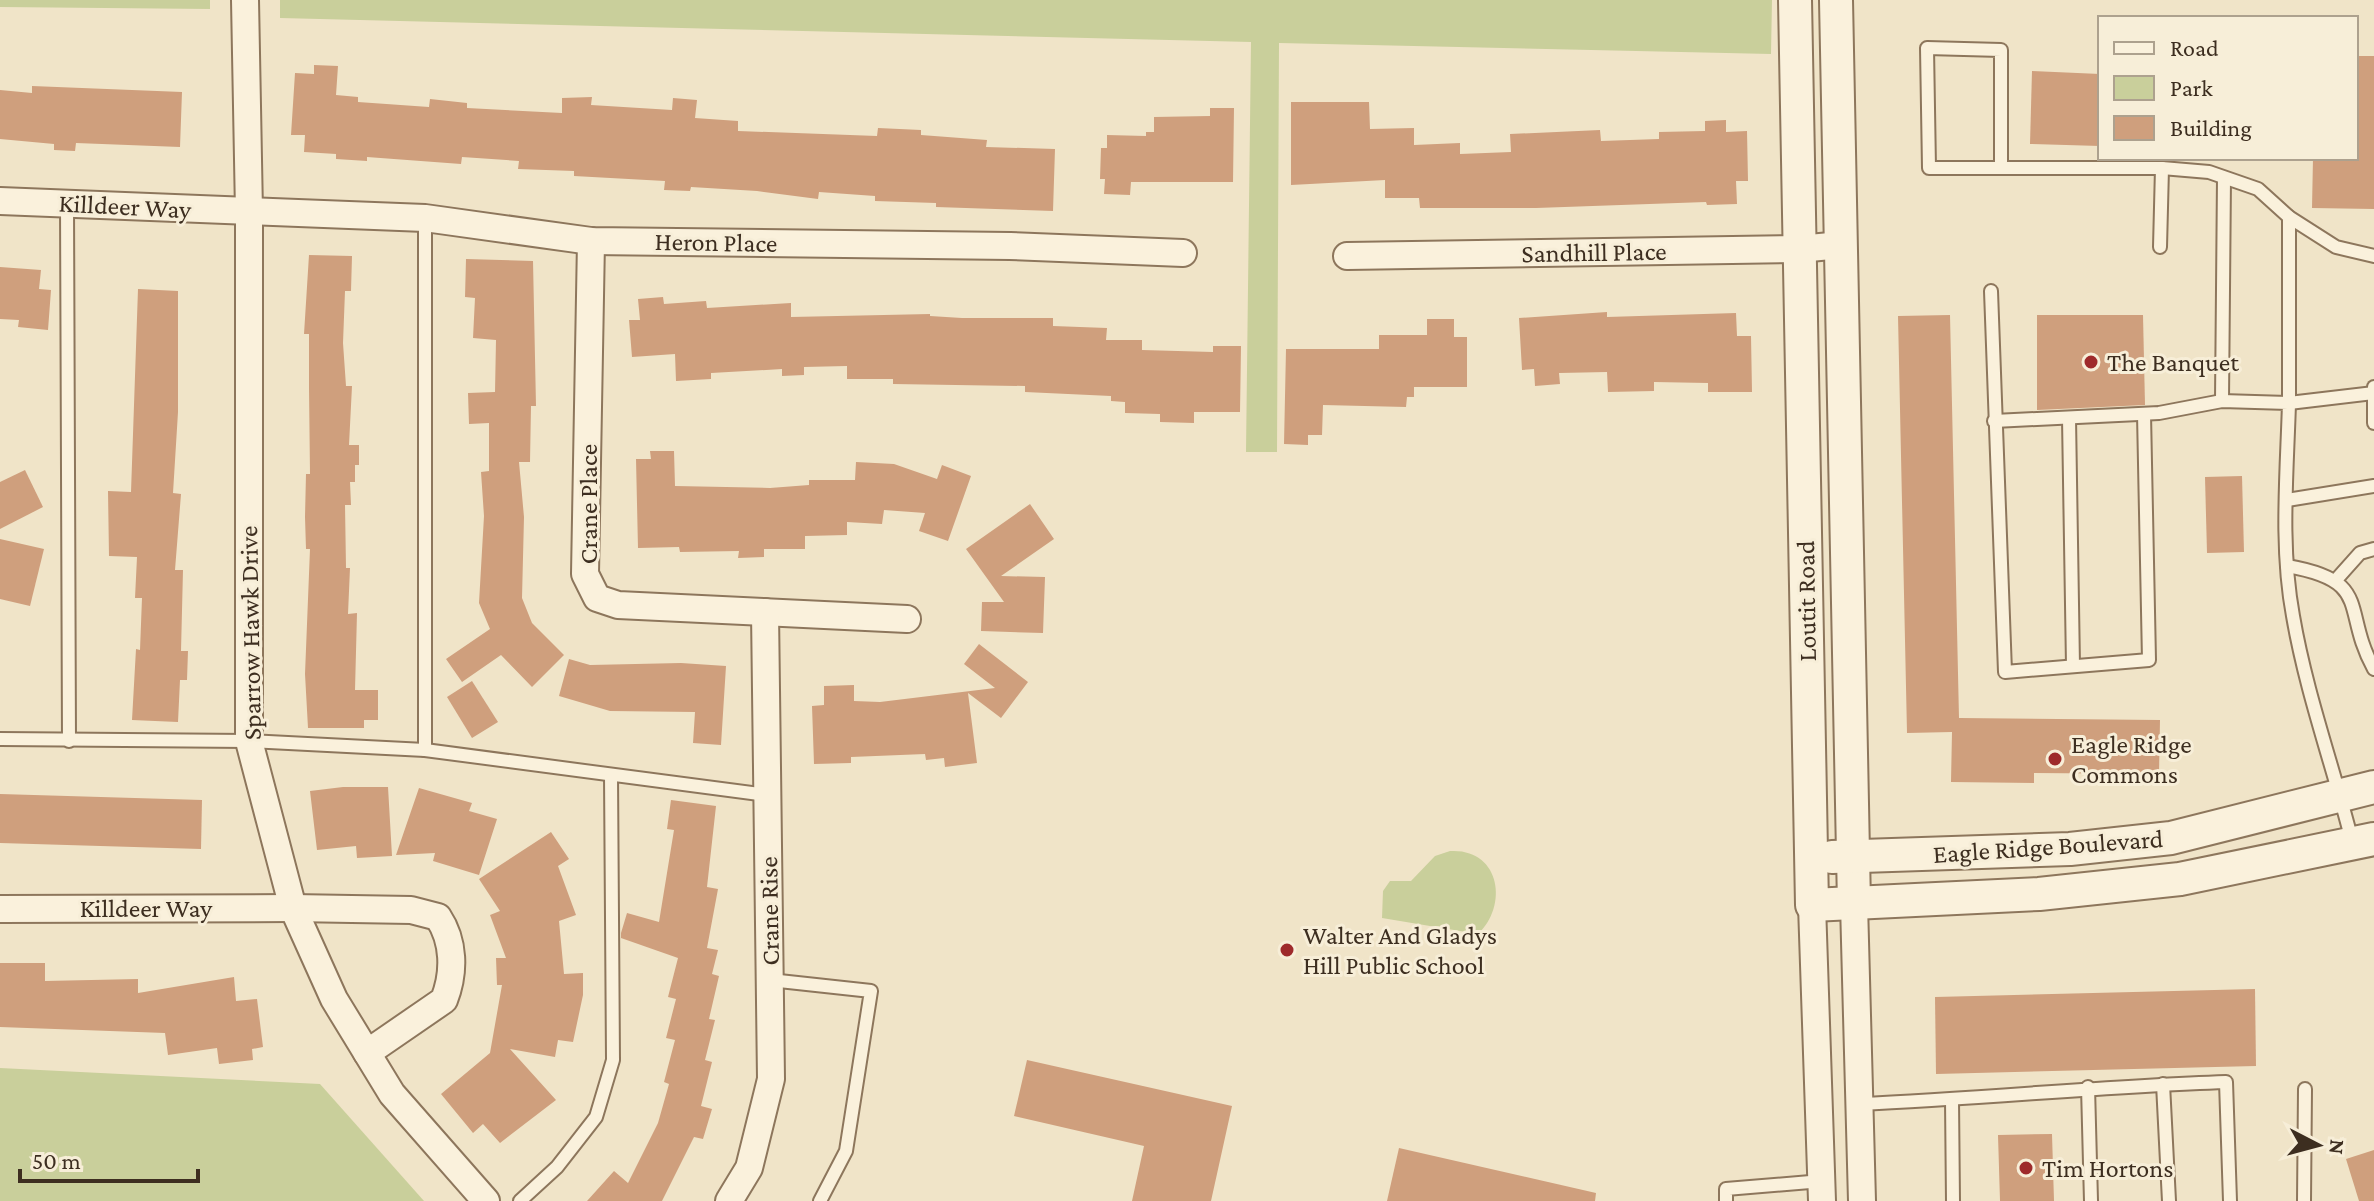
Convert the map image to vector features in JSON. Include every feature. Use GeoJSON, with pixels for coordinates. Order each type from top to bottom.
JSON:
{"type":"FeatureCollection","features":[{"type":"Feature","properties":{"kind":"street","name":"Sparrow Hawk Drive"},"geometry":{"type":"LineString","coordinates":[[245,0],[249,212],[249,741],[293,908],[334,999],[392,1094],[486,1201]]}},
{"type":"Feature","properties":{"kind":"street","name":"Loutit Road"},"geometry":{"type":"LineString","coordinates":[[1795,0],[1812,905],[1822,1191]]}},
{"type":"Feature","properties":{"kind":"street","name":"Loutit Road"},"geometry":{"type":"LineString","coordinates":[[1836,0],[1862,1201]]}},
{"type":"Feature","properties":{"kind":"street","name":"Killdeer Way"},"geometry":{"type":"LineString","coordinates":[[0,201],[249,212]]}},
{"type":"Feature","properties":{"kind":"street","name":"Heron Place"},"geometry":{"type":"LineString","coordinates":[[249,212],[425,218],[591,241],[1010,246],[1183,253]]}},
{"type":"Feature","properties":{"kind":"street","name":"Crane Place"},"geometry":{"type":"LineString","coordinates":[[591,241],[585,574],[597,598],[618,605],[907,619]]}},
{"type":"Feature","properties":{"kind":"street","name":"Sandhill Place"},"geometry":{"type":"LineString","coordinates":[[1347,256],[1799,249],[1841,245]]}},
{"type":"Feature","properties":{"kind":"street","name":"Crane Rise"},"geometry":{"type":"LineString","coordinates":[[729,1201],[749,1168],[771,1079],[765,612]]}},
{"type":"Feature","properties":{"kind":"street","name":"Eagle Ridge Boulevard"},"geometry":{"type":"LineString","coordinates":[[1811,856],[2070,849],[2171,838],[2374,787]]}},
{"type":"Feature","properties":{"kind":"street","name":"Eagle Ridge Boulevard"},"geometry":{"type":"LineString","coordinates":[[1812,905],[2039,894],[2180,879],[2364,841]]}},
{"type":"Feature","properties":{"kind":"street","name":"Killdeer Way"},"geometry":{"type":"LineString","coordinates":[[0,909],[293,908],[429,912],[438,917],[448,931],[451,968],[444,1000],[367,1053]]}},
{"type":"Feature","properties":{"kind":"lane"},"geometry":{"type":"LineString","coordinates":[[2001,168],[2001,50],[1927,48],[1929,168],[2001,168],[2162,168],[2209,172],[2258,189],[2289,217],[2336,247],[2374,256]]}},
{"type":"Feature","properties":{"kind":"lane"},"geometry":{"type":"LineString","coordinates":[[2160,247],[2162,168]]}},
{"type":"Feature","properties":{"kind":"lane"},"geometry":{"type":"LineString","coordinates":[[2222,401],[2224,178]]}},
{"type":"Feature","properties":{"kind":"lane"},"geometry":{"type":"LineString","coordinates":[[67,203],[69,741]]}},
{"type":"Feature","properties":{"kind":"lane"},"geometry":{"type":"LineString","coordinates":[[2289,217],[2287,566],[2301,655],[2341,795],[2364,841]]}},
{"type":"Feature","properties":{"kind":"lane"},"geometry":{"type":"LineString","coordinates":[[425,218],[425,750]]}},
{"type":"Feature","properties":{"kind":"lane"},"geometry":{"type":"LineString","coordinates":[[1991,291],[2005,672],[2149,660],[2144,414]]}},
{"type":"Feature","properties":{"kind":"lane"},"geometry":{"type":"LineString","coordinates":[[2374,387],[2374,423]]}},
{"type":"Feature","properties":{"kind":"lane"},"geometry":{"type":"LineString","coordinates":[[1994,421],[2144,414],[2222,401],[2289,403],[2374,393]]}},
{"type":"Feature","properties":{"kind":"lane"},"geometry":{"type":"LineString","coordinates":[[2069,418],[2073,666]]}},
{"type":"Feature","properties":{"kind":"lane"},"geometry":{"type":"LineString","coordinates":[[2287,500],[2374,486]]}},
{"type":"Feature","properties":{"kind":"lane"},"geometry":{"type":"LineString","coordinates":[[2335,581],[2360,553],[2374,549]]}},
{"type":"Feature","properties":{"kind":"lane"},"geometry":{"type":"LineString","coordinates":[[2287,566],[2323,572],[2352,592],[2374,669]]}},
{"type":"Feature","properties":{"kind":"lane"},"geometry":{"type":"LineString","coordinates":[[0,739],[249,741],[425,750],[767,795]]}},
{"type":"Feature","properties":{"kind":"lane"},"geometry":{"type":"LineString","coordinates":[[520,1201],[557,1167],[596,1117],[613,1060],[611,775]]}},
{"type":"Feature","properties":{"kind":"lane"},"geometry":{"type":"LineString","coordinates":[[770,980],[871,991],[846,1151],[820,1201]]}},
{"type":"Feature","properties":{"kind":"lane"},"geometry":{"type":"LineString","coordinates":[[1859,1104],[1952,1100],[2088,1087],[2226,1082],[2230,1201]]}},
{"type":"Feature","properties":{"kind":"lane"},"geometry":{"type":"LineString","coordinates":[[2163,1084],[2169,1201]]}},
{"type":"Feature","properties":{"kind":"lane"},"geometry":{"type":"LineString","coordinates":[[2088,1087],[2091,1201]]}},
{"type":"Feature","properties":{"kind":"lane"},"geometry":{"type":"LineString","coordinates":[[2304,1201],[2305,1089]]}},
{"type":"Feature","properties":{"kind":"lane"},"geometry":{"type":"LineString","coordinates":[[1952,1100],[1953,1201]]}},
{"type":"Feature","properties":{"kind":"lane"},"geometry":{"type":"LineString","coordinates":[[1726,1201],[1726,1189],[1822,1191]]}},
{"type":"Feature","properties":{"kind":"green space"},"geometry":{"type":"Polygon","coordinates":[[[0,0],[210,0],[210,9],[0,7],[0,0]]]}},
{"type":"Feature","properties":{"kind":"green space"},"geometry":{"type":"Polygon","coordinates":[[[280,0],[1772,0],[1771,54],[1279,43],[1277,452],[1246,452],[1251,42],[280,18],[280,0]]]}},
{"type":"Feature","properties":{"kind":"green space"},"geometry":{"type":"Polygon","coordinates":[[[1450,851],[1467,853],[1480,859],[1489,868],[1494,880],[1494,908],[1478,934],[1382,918],[1383,891],[1390,881],[1411,881],[1435,856],[1450,851]]]}},
{"type":"Feature","properties":{"kind":"green space"},"geometry":{"type":"Polygon","coordinates":[[[0,1068],[320,1084],[424,1201],[0,1201],[0,1068]]]}},
{"type":"Feature","properties":{"kind":"building"},"geometry":{"type":"Polygon","coordinates":[[[2358,56],[2374,56],[2374,209],[2312,208],[2313,160],[2358,160],[2358,56]]]}},
{"type":"Feature","properties":{"kind":"building"},"geometry":{"type":"Polygon","coordinates":[[[314,65],[338,66],[336,95],[358,97],[358,102],[429,107],[430,99],[467,103],[467,108],[562,113],[562,98],[592,97],[591,105],[672,110],[673,98],[697,100],[695,118],[738,121],[738,131],[877,136],[878,128],[921,130],[921,135],[987,140],[986,147],[1055,149],[1053,211],[936,207],[936,203],[875,201],[875,196],[819,192],[818,199],[691,187],[690,191],[664,190],[665,181],[574,176],[574,171],[518,169],[519,161],[462,157],[461,164],[367,157],[367,161],[336,159],[336,154],[304,152],[305,135],[291,135],[295,73],[314,74],[314,65]]]}},
{"type":"Feature","properties":{"kind":"building"},"geometry":{"type":"Polygon","coordinates":[[[2032,71],[2098,74],[2098,146],[2030,144],[2032,71]]]}},
{"type":"Feature","properties":{"kind":"building"},"geometry":{"type":"Polygon","coordinates":[[[32,86],[182,92],[180,147],[76,143],[75,151],[54,150],[54,144],[0,139],[0,90],[32,93],[32,86]]]}},
{"type":"Feature","properties":{"kind":"building"},"geometry":{"type":"Polygon","coordinates":[[[1291,102],[1369,102],[1370,129],[1414,128],[1414,145],[1460,143],[1460,154],[1511,152],[1510,134],[1600,130],[1601,141],[1659,139],[1659,132],[1705,131],[1705,121],[1726,120],[1726,132],[1747,131],[1748,181],[1736,181],[1737,204],[1420,208],[1419,198],[1385,198],[1385,180],[1291,185],[1291,102]]]}},
{"type":"Feature","properties":{"kind":"building"},"geometry":{"type":"Polygon","coordinates":[[[1210,108],[1234,108],[1233,182],[1131,182],[1130,195],[1104,194],[1105,179],[1100,179],[1101,148],[1107,148],[1107,135],[1146,136],[1146,132],[1154,132],[1154,117],[1210,116],[1210,108]]]}},
{"type":"Feature","properties":{"kind":"building"},"geometry":{"type":"Polygon","coordinates":[[[309,255],[352,256],[351,291],[345,291],[343,343],[346,386],[352,386],[349,445],[359,445],[359,465],[355,465],[355,482],[350,482],[351,505],[345,505],[346,568],[350,568],[348,614],[357,613],[355,690],[378,690],[378,720],[364,720],[364,728],[308,728],[305,674],[310,549],[306,549],[305,517],[306,474],[310,474],[309,334],[304,334],[309,255]]]}},
{"type":"Feature","properties":{"kind":"building"},"geometry":{"type":"Polygon","coordinates":[[[466,259],[533,261],[536,406],[531,406],[530,462],[519,462],[524,517],[522,598],[532,623],[564,655],[532,687],[501,655],[462,682],[446,659],[490,629],[479,603],[484,516],[481,472],[489,471],[489,423],[469,424],[468,393],[495,392],[496,340],[473,338],[475,298],[465,297],[466,259]]]}},
{"type":"Feature","properties":{"kind":"building"},"geometry":{"type":"Polygon","coordinates":[[[0,267],[41,270],[39,289],[51,290],[48,330],[18,327],[19,320],[0,319],[0,267]]]}},
{"type":"Feature","properties":{"kind":"building"},"geometry":{"type":"Polygon","coordinates":[[[138,289],[178,291],[178,412],[173,493],[181,494],[175,570],[183,570],[181,651],[188,651],[187,680],[180,680],[178,722],[132,720],[142,598],[135,598],[137,557],[109,556],[108,491],[131,492],[138,289]]]}},
{"type":"Feature","properties":{"kind":"building"},"geometry":{"type":"Polygon","coordinates":[[[663,297],[664,304],[706,301],[707,308],[791,303],[791,317],[930,314],[962,318],[1053,318],[1053,326],[1107,328],[1106,340],[1142,340],[1142,350],[1213,352],[1213,346],[1241,346],[1240,412],[1194,412],[1194,423],[1160,422],[1160,414],[1125,413],[1125,402],[1111,401],[1111,396],[1025,392],[1025,386],[893,384],[893,379],[847,379],[847,366],[804,367],[804,375],[782,376],[782,369],[711,373],[711,379],[676,381],[675,354],[632,357],[629,320],[640,320],[638,299],[663,297]]]}},
{"type":"Feature","properties":{"kind":"building"},"geometry":{"type":"Polygon","coordinates":[[[1607,312],[1607,317],[1736,313],[1737,336],[1751,336],[1752,392],[1708,392],[1708,383],[1654,382],[1654,391],[1608,392],[1607,372],[1559,373],[1560,384],[1535,386],[1534,369],[1522,370],[1519,318],[1607,312]]]}},
{"type":"Feature","properties":{"kind":"building"},"geometry":{"type":"Polygon","coordinates":[[[1950,315],[1959,718],[2160,720],[2159,774],[2034,773],[2034,783],[1951,782],[1952,732],[1907,733],[1898,316],[1950,315]]]}},
{"type":"Feature","properties":{"kind":"building","name":"The Banquet"},"geometry":{"type":"Polygon","coordinates":[[[2037,315],[2143,315],[2145,405],[2037,410],[2037,315]]]}},
{"type":"Feature","properties":{"kind":"building"},"geometry":{"type":"Polygon","coordinates":[[[1427,319],[1454,319],[1454,337],[1467,337],[1467,387],[1414,387],[1414,397],[1407,397],[1406,407],[1323,405],[1322,435],[1308,435],[1308,445],[1284,444],[1286,349],[1379,349],[1379,335],[1427,335],[1427,319]]]}},
{"type":"Feature","properties":{"kind":"building"},"geometry":{"type":"Polygon","coordinates":[[[650,451],[674,451],[675,486],[770,488],[809,485],[809,480],[855,480],[856,462],[894,464],[937,479],[942,465],[971,476],[948,541],[919,531],[925,513],[884,510],[882,524],[847,522],[847,535],[805,536],[805,549],[764,549],[764,557],[738,558],[739,551],[680,552],[679,547],[638,548],[636,459],[651,459],[650,451]]]}},
{"type":"Feature","properties":{"kind":"building"},"geometry":{"type":"Polygon","coordinates":[[[25,470],[43,507],[0,529],[0,482],[25,470]]]}},
{"type":"Feature","properties":{"kind":"building"},"geometry":{"type":"Polygon","coordinates":[[[2242,476],[2244,552],[2207,553],[2205,477],[2242,476]]]}},
{"type":"Feature","properties":{"kind":"building"},"geometry":{"type":"Polygon","coordinates":[[[1030,504],[1054,539],[1001,576],[1045,577],[1043,633],[981,631],[982,602],[1004,602],[966,549],[1030,504]]]}},
{"type":"Feature","properties":{"kind":"building"},"geometry":{"type":"Polygon","coordinates":[[[0,539],[44,549],[30,606],[0,599],[0,539]]]}},
{"type":"Feature","properties":{"kind":"building"},"geometry":{"type":"Polygon","coordinates":[[[979,644],[1028,682],[1001,718],[968,693],[977,763],[945,767],[944,758],[926,760],[925,754],[851,757],[851,763],[814,764],[812,706],[824,705],[824,686],[854,685],[854,701],[880,702],[995,688],[964,664],[979,644]]]}},
{"type":"Feature","properties":{"kind":"building"},"geometry":{"type":"Polygon","coordinates":[[[569,659],[590,665],[681,663],[726,666],[721,745],[693,743],[695,712],[610,711],[559,696],[569,659]]]}},
{"type":"Feature","properties":{"kind":"building"},"geometry":{"type":"Polygon","coordinates":[[[472,681],[498,722],[472,738],[447,697],[472,681]]]}},
{"type":"Feature","properties":{"kind":"building"},"geometry":{"type":"Polygon","coordinates":[[[388,787],[392,856],[357,858],[356,846],[317,850],[310,791],[388,787]]]}},
{"type":"Feature","properties":{"kind":"building"},"geometry":{"type":"Polygon","coordinates":[[[419,788],[472,803],[469,811],[497,819],[479,875],[433,861],[435,853],[396,855],[419,788]]]}},
{"type":"Feature","properties":{"kind":"building"},"geometry":{"type":"Polygon","coordinates":[[[0,794],[202,800],[201,849],[0,843],[0,794]]]}},
{"type":"Feature","properties":{"kind":"building"},"geometry":{"type":"Polygon","coordinates":[[[671,800],[716,806],[707,887],[718,889],[707,948],[718,950],[712,974],[719,976],[709,1019],[715,1020],[705,1060],[712,1062],[701,1106],[712,1109],[703,1139],[694,1137],[662,1201],[587,1201],[614,1171],[628,1183],[658,1123],[669,1084],[664,1082],[675,1040],[666,1038],[676,999],[668,997],[678,958],[621,938],[621,933],[627,913],[659,922],[674,830],[667,829],[671,800]]]}},
{"type":"Feature","properties":{"kind":"building"},"geometry":{"type":"Polygon","coordinates":[[[551,832],[569,859],[558,866],[576,915],[559,921],[564,974],[583,973],[583,995],[573,1042],[558,1040],[555,1057],[510,1049],[556,1100],[500,1143],[483,1124],[473,1133],[441,1094],[490,1053],[502,985],[497,985],[496,958],[506,958],[490,915],[500,911],[479,879],[551,832]]]}},
{"type":"Feature","properties":{"kind":"building"},"geometry":{"type":"Polygon","coordinates":[[[0,963],[45,963],[45,981],[138,979],[138,993],[234,977],[236,1001],[257,999],[263,1047],[252,1049],[253,1060],[219,1064],[217,1048],[168,1055],[165,1033],[0,1027],[0,963]]]}},
{"type":"Feature","properties":{"kind":"building"},"geometry":{"type":"Polygon","coordinates":[[[2255,989],[2256,1066],[1936,1074],[1935,997],[2255,989]]]}},
{"type":"Feature","properties":{"kind":"building"},"geometry":{"type":"Polygon","coordinates":[[[1027,1060],[1232,1106],[1211,1201],[1132,1201],[1144,1146],[1014,1116],[1027,1060]]]}},
{"type":"Feature","properties":{"kind":"building","name":"Tim Hortons"},"geometry":{"type":"Polygon","coordinates":[[[2052,1134],[2054,1201],[2000,1201],[1998,1135],[2052,1134]]]}},
{"type":"Feature","properties":{"kind":"building"},"geometry":{"type":"Polygon","coordinates":[[[1399,1148],[1596,1193],[1595,1201],[1387,1201],[1399,1148]]]}},
{"type":"Feature","properties":{"kind":"building"},"geometry":{"type":"Polygon","coordinates":[[[2374,1150],[2374,1201],[2359,1201],[2346,1159],[2374,1150]]]}},
{"type":"Feature","properties":{"kind":"place","name":"The Banquet"},"geometry":{"type":"Point","coordinates":[2091,362]}},
{"type":"Feature","properties":{"kind":"place","name":"Eagle Ridge Commons"},"geometry":{"type":"Point","coordinates":[2055,759]}},
{"type":"Feature","properties":{"kind":"place","name":"Walter And Gladys Hill Public School"},"geometry":{"type":"Point","coordinates":[1287,950]}},
{"type":"Feature","properties":{"kind":"place","name":"Tim Hortons"},"geometry":{"type":"Point","coordinates":[2026,1168]}}]}
